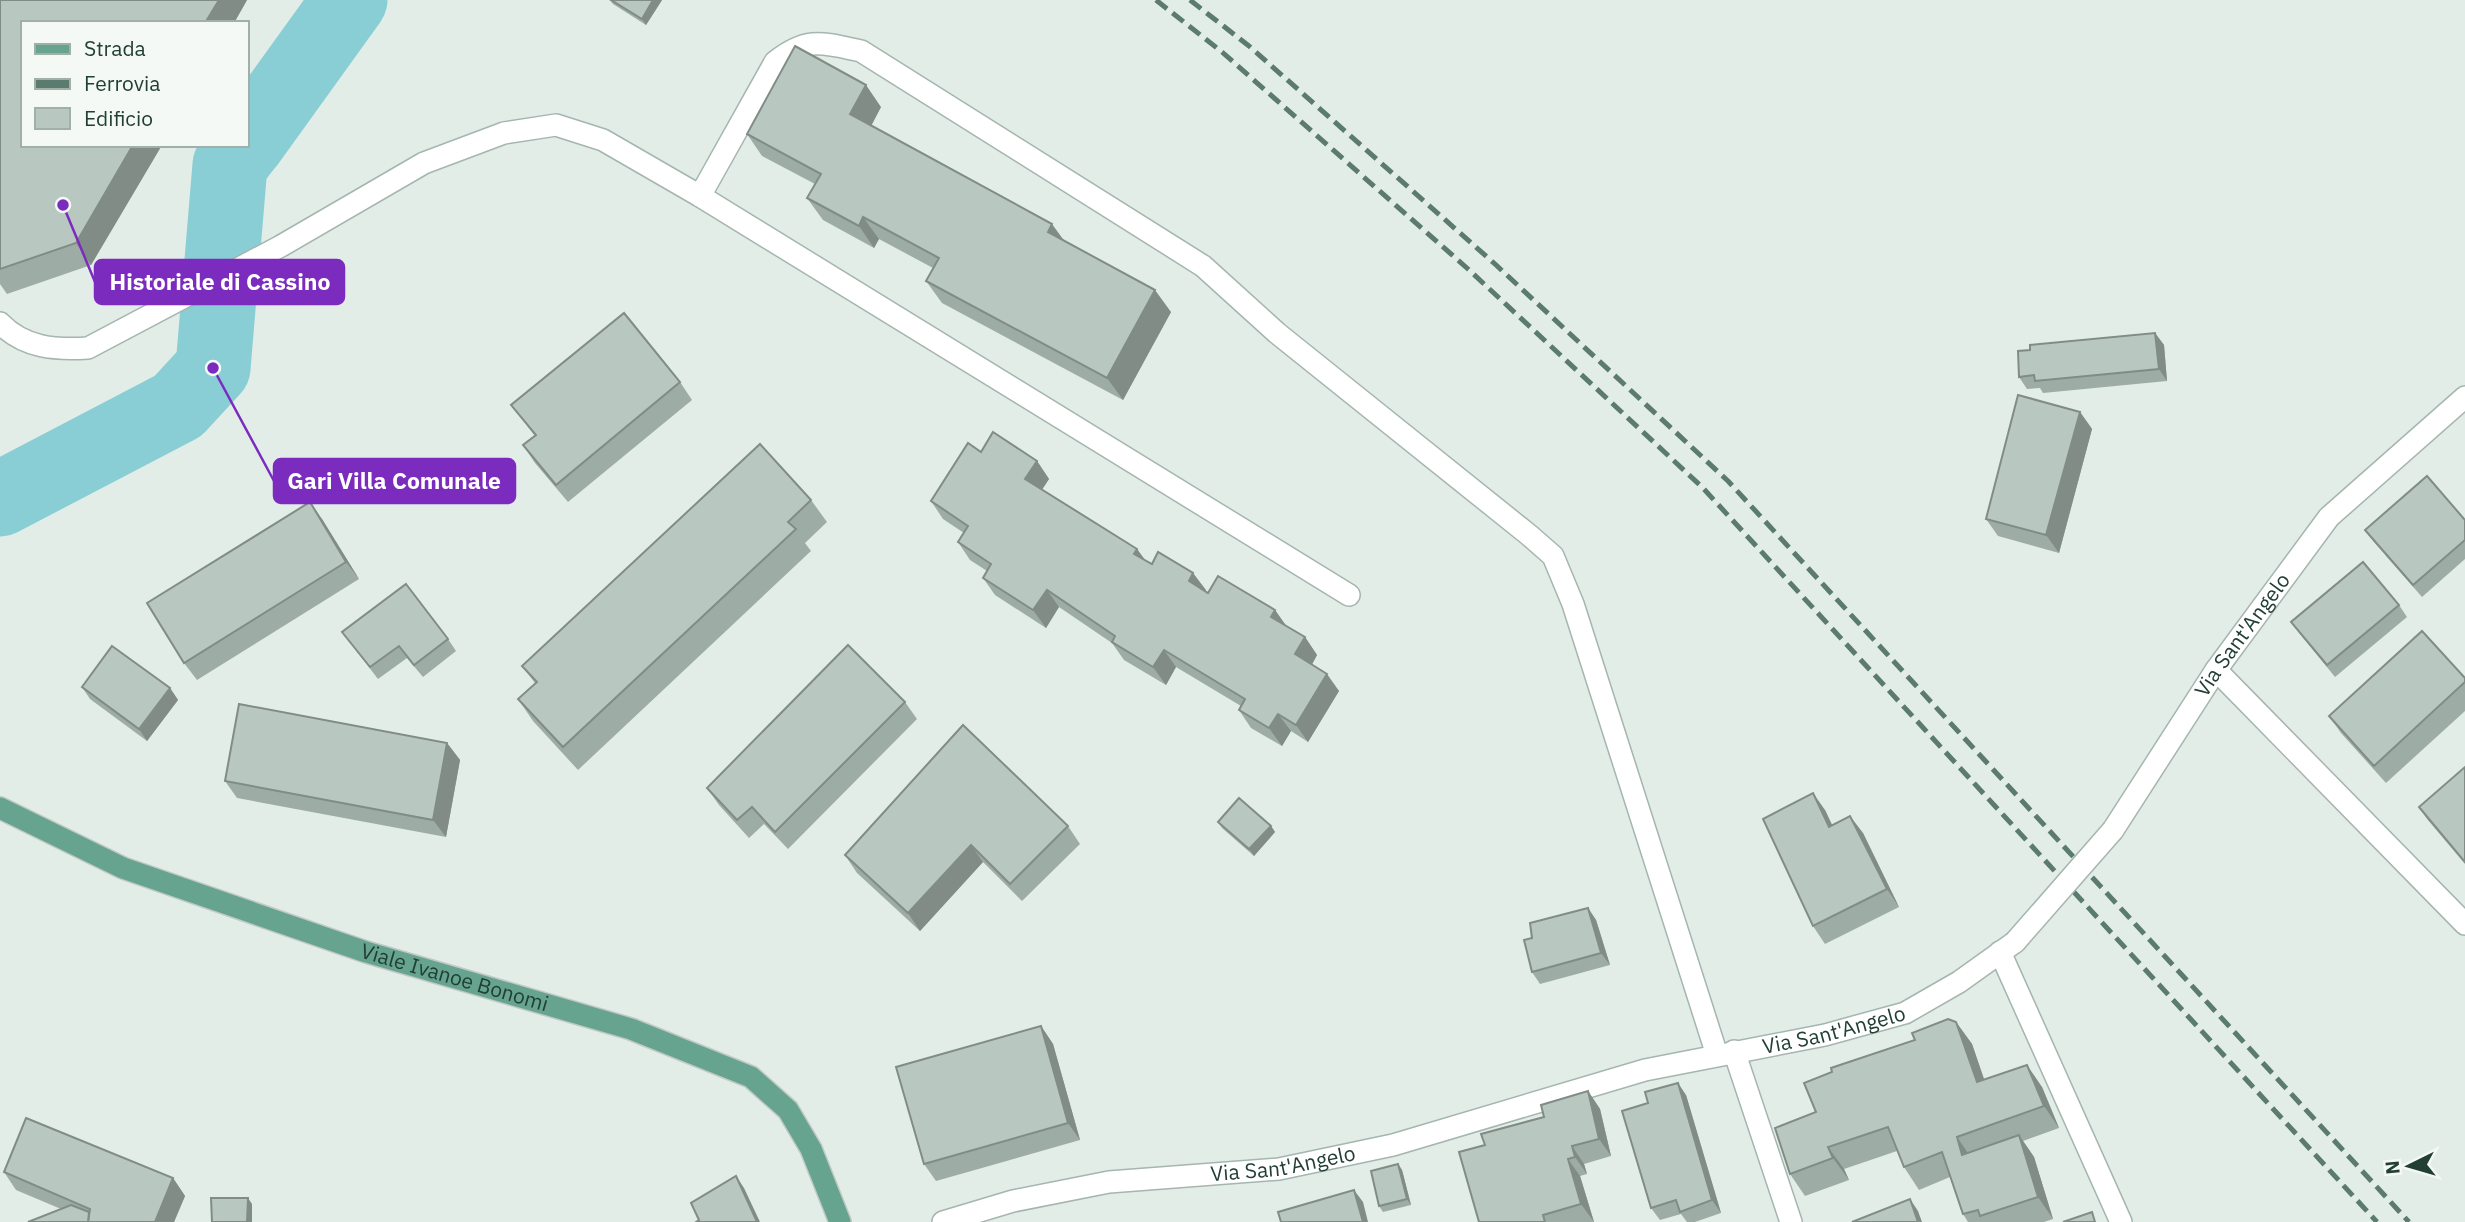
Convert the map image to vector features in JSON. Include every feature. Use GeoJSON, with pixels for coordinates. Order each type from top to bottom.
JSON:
{"type":"FeatureCollection","features":[{"type":"Feature","properties":{"kind":"main road","name":"Viale Ivanoe Bonomi"},"geometry":{"type":"LineString","coordinates":[[0,808],[123,868],[366,952],[631,1029],[751,1077],[788,1110],[811,1149],[840,1222]]}},
{"type":"Feature","properties":{"kind":"street"},"geometry":{"type":"LineString","coordinates":[[700,195],[775,62],[794,47],[817,41],[861,51],[1203,267],[1277,333],[1553,556],[1573,604],[1725,1053],[1791,1222]]}},
{"type":"Feature","properties":{"kind":"street"},"geometry":{"type":"LineString","coordinates":[[0,323],[12,335],[52,350],[88,348],[281,246],[424,163],[504,133],[556,125],[603,140],[700,195],[1349,596]]}},
{"type":"Feature","properties":{"kind":"street","name":"Via Sant'Angelo"},"geometry":{"type":"LineString","coordinates":[[943,1222],[1013,1201],[1109,1182],[1279,1168],[1393,1144],[1645,1070],[1825,1035],[1905,1013],[1959,982],[2007,947],[2113,830],[2216,670],[2329,517],[2465,397]]}},
{"type":"Feature","properties":{"kind":"street"},"geometry":{"type":"LineString","coordinates":[[2216,670],[2465,924]]}},
{"type":"Feature","properties":{"kind":"street"},"geometry":{"type":"LineString","coordinates":[[2007,947],[2121,1222]]}},
{"type":"Feature","properties":{"kind":"building"},"geometry":{"type":"Polygon","coordinates":[[[0,0],[219,0],[206,21],[21,21],[21,147],[132,147],[76,243],[0,269],[0,0]]]}},
{"type":"Feature","properties":{"kind":"building"},"geometry":{"type":"Polygon","coordinates":[[[611,0],[653,0],[642,19],[611,0]]]}},
{"type":"Feature","properties":{"kind":"building"},"geometry":{"type":"Polygon","coordinates":[[[795,46],[866,85],[850,114],[1052,224],[1048,232],[1155,290],[1107,378],[926,281],[939,258],[863,217],[859,226],[807,198],[821,174],[747,134],[795,46]]]}},
{"type":"Feature","properties":{"kind":"building"},"geometry":{"type":"Polygon","coordinates":[[[624,313],[680,382],[556,485],[523,445],[536,435],[511,405],[624,313]]]}},
{"type":"Feature","properties":{"kind":"building"},"geometry":{"type":"Polygon","coordinates":[[[2155,333],[2159,369],[2035,381],[2034,375],[2019,377],[2018,351],[2030,350],[2030,345],[2155,333]]]}},
{"type":"Feature","properties":{"kind":"building"},"geometry":{"type":"Polygon","coordinates":[[[2018,395],[2080,412],[2046,535],[1986,519],[2018,395]]]}},
{"type":"Feature","properties":{"kind":"building"},"geometry":{"type":"Polygon","coordinates":[[[993,432],[1037,461],[1025,479],[1137,549],[1134,554],[1152,564],[1158,552],[1193,573],[1189,581],[1208,593],[1218,576],[1275,610],[1271,617],[1305,637],[1295,654],[1327,674],[1296,725],[1278,714],[1269,728],[1239,710],[1245,699],[1164,650],[1153,667],[1112,642],[1115,636],[1047,590],[1033,610],[983,578],[991,564],[958,542],[968,526],[931,501],[968,443],[981,452],[993,432]]]}},
{"type":"Feature","properties":{"kind":"building"},"geometry":{"type":"Polygon","coordinates":[[[760,444],[811,500],[788,522],[796,529],[563,747],[518,699],[537,682],[522,666],[760,444]]]}},
{"type":"Feature","properties":{"kind":"building"},"geometry":{"type":"Polygon","coordinates":[[[2427,476],[2465,520],[2465,540],[2413,585],[2365,530],[2427,476]]]}},
{"type":"Feature","properties":{"kind":"building"},"geometry":{"type":"Polygon","coordinates":[[[310,502],[346,562],[184,663],[147,603],[310,502]]]}},
{"type":"Feature","properties":{"kind":"building"},"geometry":{"type":"Polygon","coordinates":[[[2363,562],[2399,605],[2327,665],[2291,622],[2363,562]]]}},
{"type":"Feature","properties":{"kind":"building"},"geometry":{"type":"Polygon","coordinates":[[[406,584],[448,639],[414,665],[399,646],[370,667],[342,632],[406,584]]]}},
{"type":"Feature","properties":{"kind":"building"},"geometry":{"type":"Polygon","coordinates":[[[2422,631],[2465,678],[2465,682],[2374,766],[2329,716],[2422,631]]]}},
{"type":"Feature","properties":{"kind":"building"},"geometry":{"type":"Polygon","coordinates":[[[848,645],[905,702],[775,832],[752,807],[737,820],[707,788],[848,645]]]}},
{"type":"Feature","properties":{"kind":"building"},"geometry":{"type":"Polygon","coordinates":[[[112,646],[170,688],[139,729],[82,687],[112,646]]]}},
{"type":"Feature","properties":{"kind":"building"},"geometry":{"type":"Polygon","coordinates":[[[239,704],[447,743],[433,820],[225,781],[239,704]]]}},
{"type":"Feature","properties":{"kind":"building"},"geometry":{"type":"Polygon","coordinates":[[[963,725],[1068,826],[1010,884],[971,845],[908,913],[845,855],[963,725]]]}},
{"type":"Feature","properties":{"kind":"building"},"geometry":{"type":"Polygon","coordinates":[[[2465,767],[2465,862],[2419,807],[2465,767]]]}},
{"type":"Feature","properties":{"kind":"building"},"geometry":{"type":"Polygon","coordinates":[[[1813,793],[1829,827],[1850,816],[1887,889],[1813,926],[1763,819],[1813,793]]]}},
{"type":"Feature","properties":{"kind":"building"},"geometry":{"type":"Polygon","coordinates":[[[1239,798],[1271,826],[1249,849],[1218,822],[1239,798]]]}},
{"type":"Feature","properties":{"kind":"building"},"geometry":{"type":"Polygon","coordinates":[[[1588,908],[1601,953],[1532,972],[1524,940],[1532,938],[1530,923],[1588,908]]]}},
{"type":"Feature","properties":{"kind":"building"},"geometry":{"type":"Polygon","coordinates":[[[1948,1019],[1956,1022],[1977,1082],[2027,1065],[2044,1106],[1957,1137],[1962,1155],[2019,1135],[2038,1197],[1980,1216],[1978,1210],[1963,1214],[1942,1152],[1904,1167],[1888,1127],[1828,1147],[1833,1158],[1790,1174],[1775,1128],[1816,1112],[1804,1083],[1832,1072],[1831,1068],[1915,1040],[1912,1033],[1948,1019]]]}},
{"type":"Feature","properties":{"kind":"building"},"geometry":{"type":"Polygon","coordinates":[[[1041,1026],[1068,1123],[924,1164],[896,1067],[1041,1026]]]}},
{"type":"Feature","properties":{"kind":"building"},"geometry":{"type":"Polygon","coordinates":[[[1678,1083],[1712,1200],[1680,1212],[1676,1200],[1651,1208],[1622,1111],[1648,1103],[1645,1092],[1678,1083]]]}},
{"type":"Feature","properties":{"kind":"building"},"geometry":{"type":"Polygon","coordinates":[[[1588,1091],[1599,1139],[1572,1146],[1575,1157],[1568,1159],[1581,1204],[1543,1215],[1545,1222],[1479,1222],[1459,1152],[1485,1145],[1481,1134],[1544,1117],[1541,1105],[1588,1091]]]}},
{"type":"Feature","properties":{"kind":"building"},"geometry":{"type":"Polygon","coordinates":[[[26,1118],[173,1178],[155,1222],[88,1222],[90,1209],[4,1172],[26,1118]]]}},
{"type":"Feature","properties":{"kind":"building"},"geometry":{"type":"Polygon","coordinates":[[[1398,1164],[1407,1199],[1379,1206],[1371,1171],[1398,1164]]]}},
{"type":"Feature","properties":{"kind":"building"},"geometry":{"type":"Polygon","coordinates":[[[736,1176],[757,1222],[696,1222],[699,1220],[691,1203],[736,1176]]]}},
{"type":"Feature","properties":{"kind":"building"},"geometry":{"type":"Polygon","coordinates":[[[1354,1190],[1363,1222],[1281,1222],[1278,1212],[1354,1190]]]}},
{"type":"Feature","properties":{"kind":"building"},"geometry":{"type":"Polygon","coordinates":[[[211,1198],[248,1198],[247,1222],[212,1222],[211,1198]]]}},
{"type":"Feature","properties":{"kind":"building"},"geometry":{"type":"Polygon","coordinates":[[[1910,1199],[1918,1222],[1852,1222],[1910,1199]]]}},
{"type":"Feature","properties":{"kind":"building"},"geometry":{"type":"Polygon","coordinates":[[[71,1205],[89,1212],[88,1222],[28,1222],[71,1205]]]}},
{"type":"Feature","properties":{"kind":"building"},"geometry":{"type":"Polygon","coordinates":[[[2092,1212],[2095,1222],[2063,1222],[2092,1212]]]}},
{"type":"Feature","properties":{"kind":"waterway"},"geometry":{"type":"LineString","coordinates":[[248,142],[350,0]]}},
{"type":"Feature","properties":{"kind":"waterway"},"geometry":{"type":"LineString","coordinates":[[0,499],[178,406],[213,368],[230,165],[244,147]]}},
{"type":"Feature","properties":{"kind":"railway"},"geometry":{"type":"LineString","coordinates":[[1156,0],[1222,52],[1468,269],[1702,487],[2377,1222]]}},
{"type":"Feature","properties":{"kind":"railway"},"geometry":{"type":"LineString","coordinates":[[1190,0],[1249,46],[1495,264],[1728,481],[2409,1222]]}},
{"type":"Feature","properties":{"kind":"place","name":"Historiale di Cassino"},"geometry":{"type":"Point","coordinates":[63,205]}},
{"type":"Feature","properties":{"kind":"place","name":"Gari Villa Comunale"},"geometry":{"type":"Point","coordinates":[213,368]}}]}
